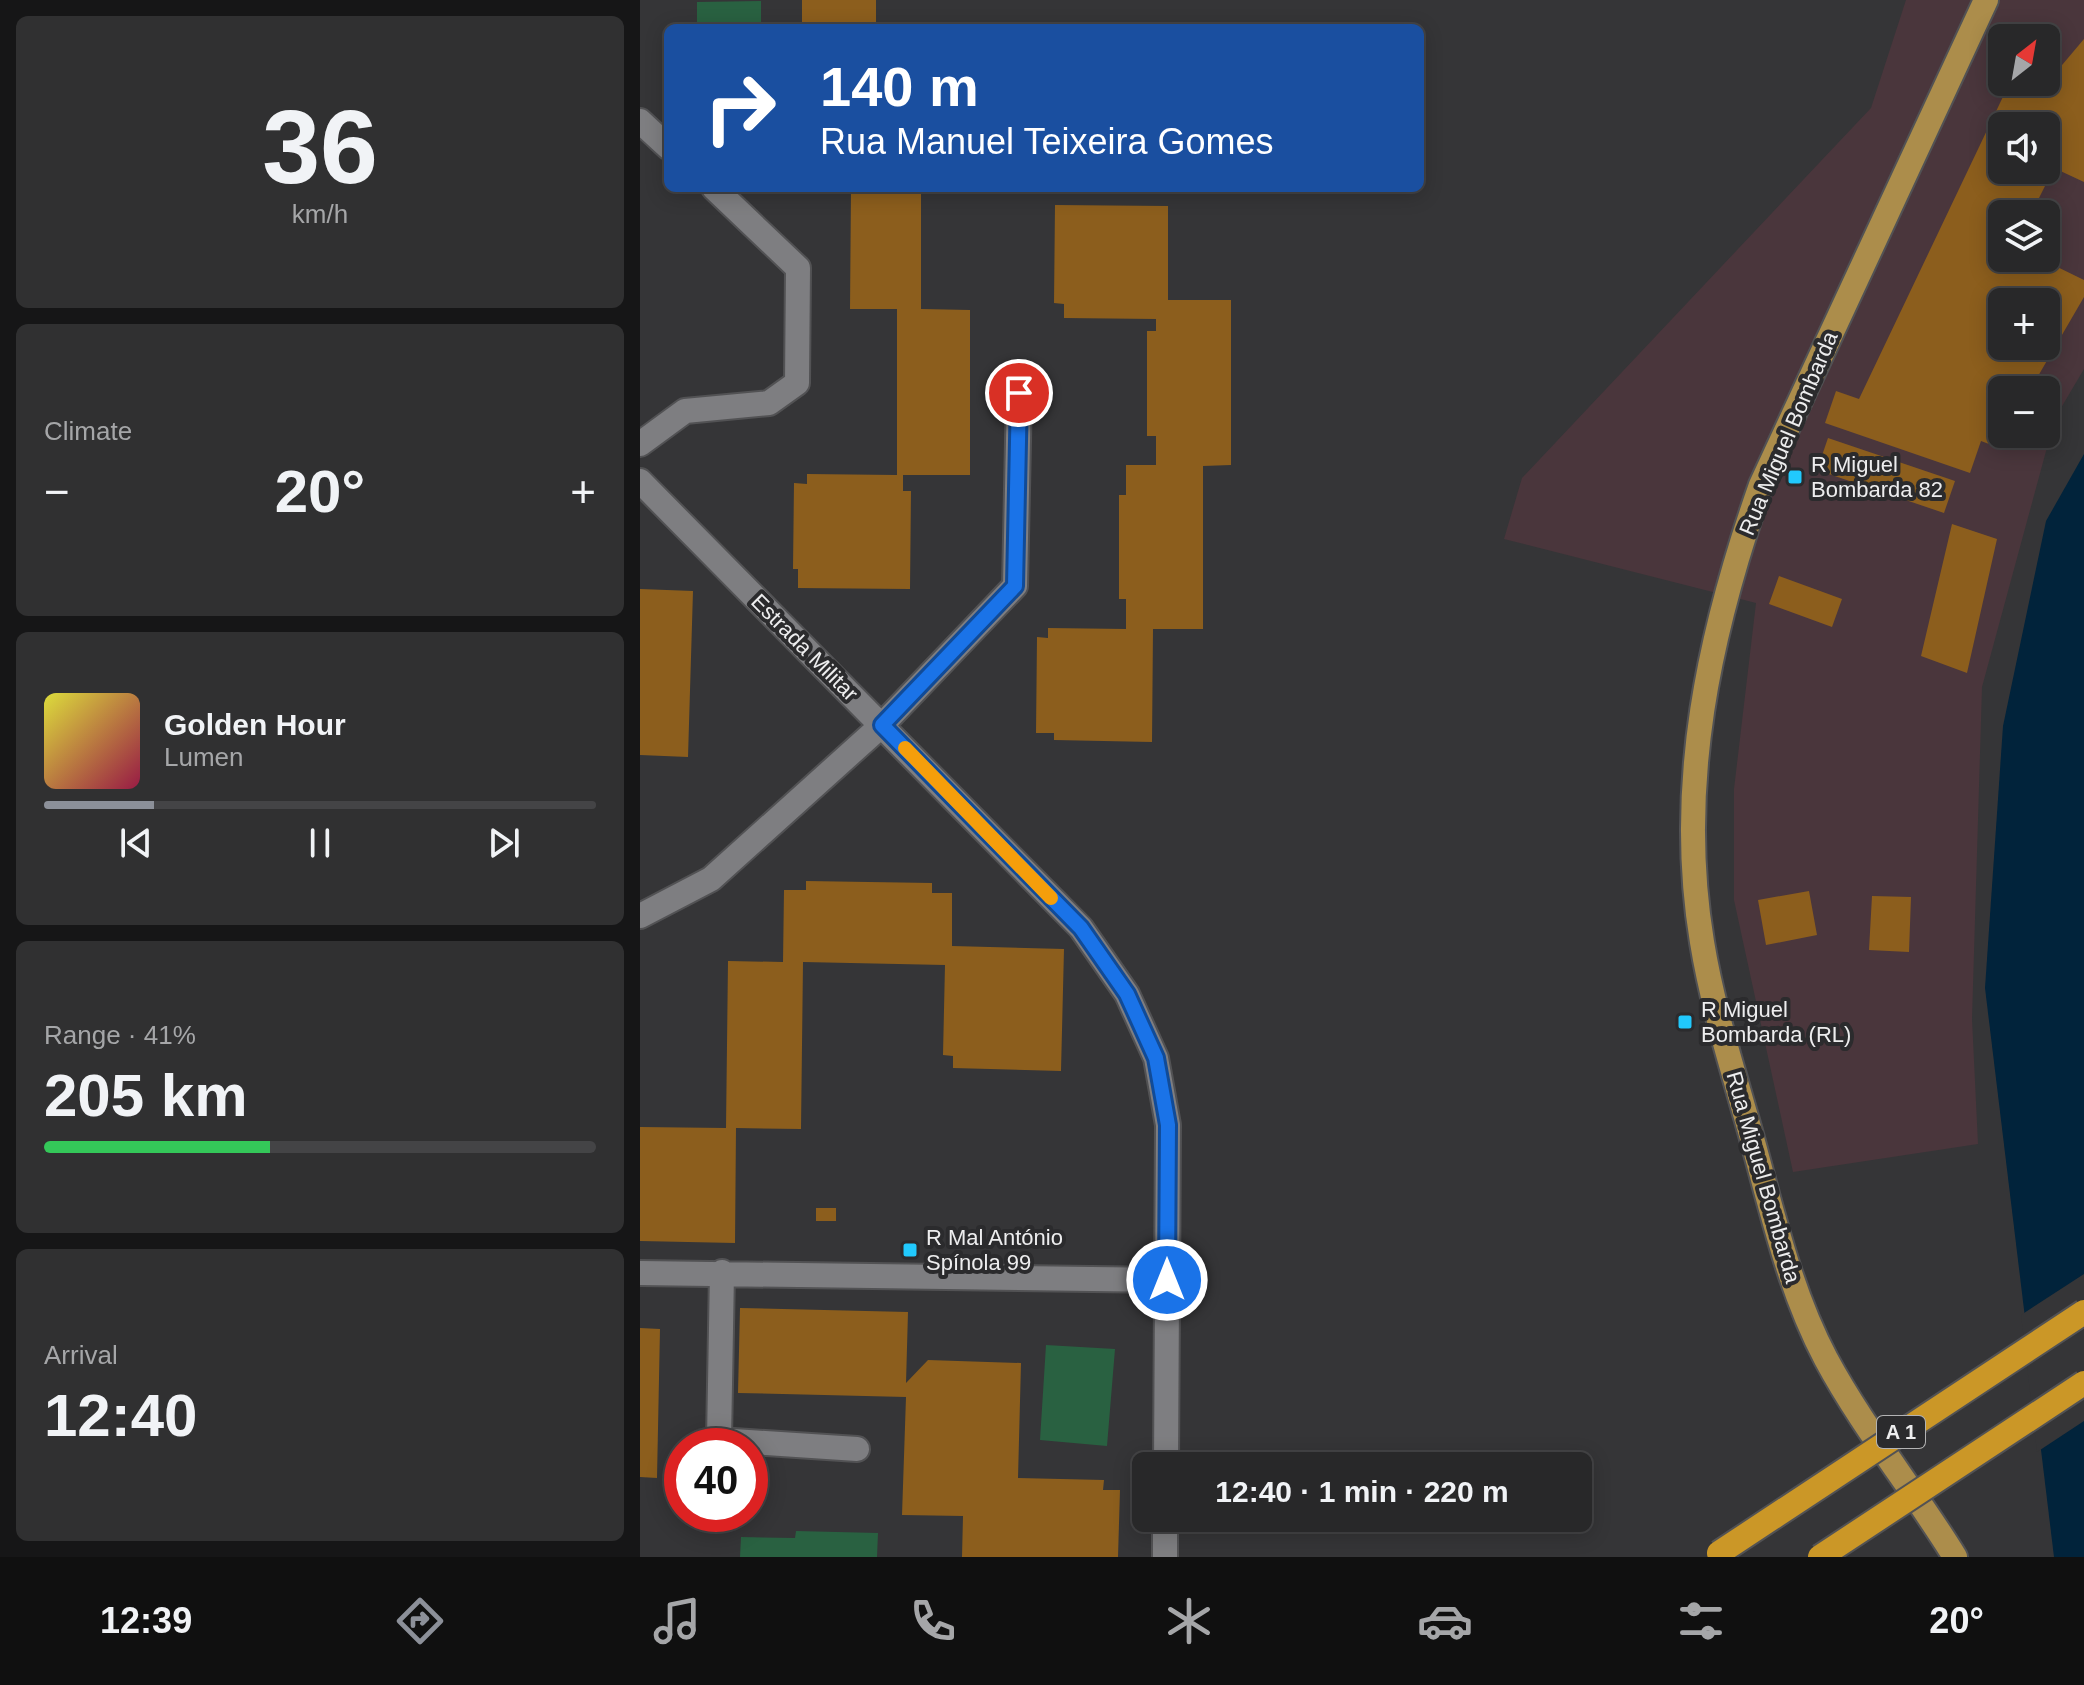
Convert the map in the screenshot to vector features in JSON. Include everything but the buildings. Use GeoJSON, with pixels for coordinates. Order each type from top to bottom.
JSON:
{"type":"FeatureCollection","features":[{"type":"Feature","properties":{"kind":"highway","name":"A 1"},"geometry":{"type":"LineString","coordinates":[[1719,1553],[2084,1312]]}},
{"type":"Feature","properties":{"kind":"highway"},"geometry":{"type":"LineString","coordinates":[[1820,1557],[2084,1383]]}},
{"type":"Feature","properties":{"kind":"main road","name":"Rua Miguel Bombarda"},"geometry":{"type":"LineString","coordinates":[[1955,1557],[1827,1360],[1798,1296],[1721,1027],[1702,942],[1693,860],[1692,804],[1696,749],[1714,644],[1737,556],[1761,485],[1986,0]]}},
{"type":"Feature","properties":{"kind":"street"},"geometry":{"type":"LineString","coordinates":[[640,121],[664,143]]}},
{"type":"Feature","properties":{"kind":"street"},"geometry":{"type":"LineString","coordinates":[[640,444],[685,411],[769,403],[797,383],[798,268],[718,192]]}},
{"type":"Feature","properties":{"kind":"street"},"geometry":{"type":"LineString","coordinates":[[640,916],[711,879],[882,725],[1015,586],[1019,393]]}},
{"type":"Feature","properties":{"kind":"street","name":"Estrada Militar"},"geometry":{"type":"LineString","coordinates":[[640,481],[1081,928],[1127,994],[1156,1058],[1168,1125],[1166,1452]]}},
{"type":"Feature","properties":{"kind":"street"},"geometry":{"type":"LineString","coordinates":[[722,1272],[719,1440],[857,1449]]}},
{"type":"Feature","properties":{"kind":"street"},"geometry":{"type":"LineString","coordinates":[[640,1273],[1167,1280]]}},
{"type":"Feature","properties":{"kind":"street"},"geometry":{"type":"LineString","coordinates":[[1165,1532],[1165,1557]]}},
{"type":"Feature","properties":{"kind":"shaded area"},"geometry":{"type":"Polygon","coordinates":[[[1906,0],[2084,0],[2084,369],[2060,410],[2060,376],[1988,376],[1988,448],[2047,448],[1982,687],[1972,1019],[1978,1144],[1793,1172],[1734,900],[1734,789],[1756,603],[1504,539],[1522,478],[1871,108],[1906,0]]]}},
{"type":"Feature","properties":{"kind":"green space"},"geometry":{"type":"Polygon","coordinates":[[[761,1],[761,24],[697,24],[697,2],[761,1]]]}},
{"type":"Feature","properties":{"kind":"green space"},"geometry":{"type":"Polygon","coordinates":[[[1046,1345],[1115,1349],[1107,1446],[1040,1440],[1046,1345]]]}},
{"type":"Feature","properties":{"kind":"green space"},"geometry":{"type":"Polygon","coordinates":[[[796,1531],[878,1533],[877,1557],[740,1557],[741,1537],[795,1538],[796,1531]]]}},
{"type":"Feature","properties":{"kind":"water"},"geometry":{"type":"Polygon","coordinates":[[[2084,454],[2084,1557],[2054,1557],[1985,988],[2003,726],[2046,521],[2084,454]]]}},
{"type":"Feature","properties":{"kind":"pier"},"geometry":{"type":"Polygon","coordinates":[[[2084,1274],[2084,1421],[2037,1452],[2021,1315],[2084,1274]]]}},
{"type":"Feature","properties":{"kind":"slow traffic"},"geometry":{"type":"LineString","coordinates":[[905,748],[1051,898]]}},
{"type":"Feature","properties":{"kind":"place","name":"R Miguel Bombarda 82"},"geometry":{"type":"Point","coordinates":[1795,477]}},
{"type":"Feature","properties":{"kind":"place","name":"R Miguel Bombarda (RL)"},"geometry":{"type":"Point","coordinates":[1685,1022]}},
{"type":"Feature","properties":{"kind":"place","name":"R Mal António Spínola 99"},"geometry":{"type":"Point","coordinates":[910,1250]}},
{"type":"Feature","properties":{"kind":"route"},"geometry":{"type":"LineString","coordinates":[[1019,393],[1015,586],[882,725],[1081,928],[1127,994],[1156,1058],[1168,1125],[1167,1280]]}}]}
